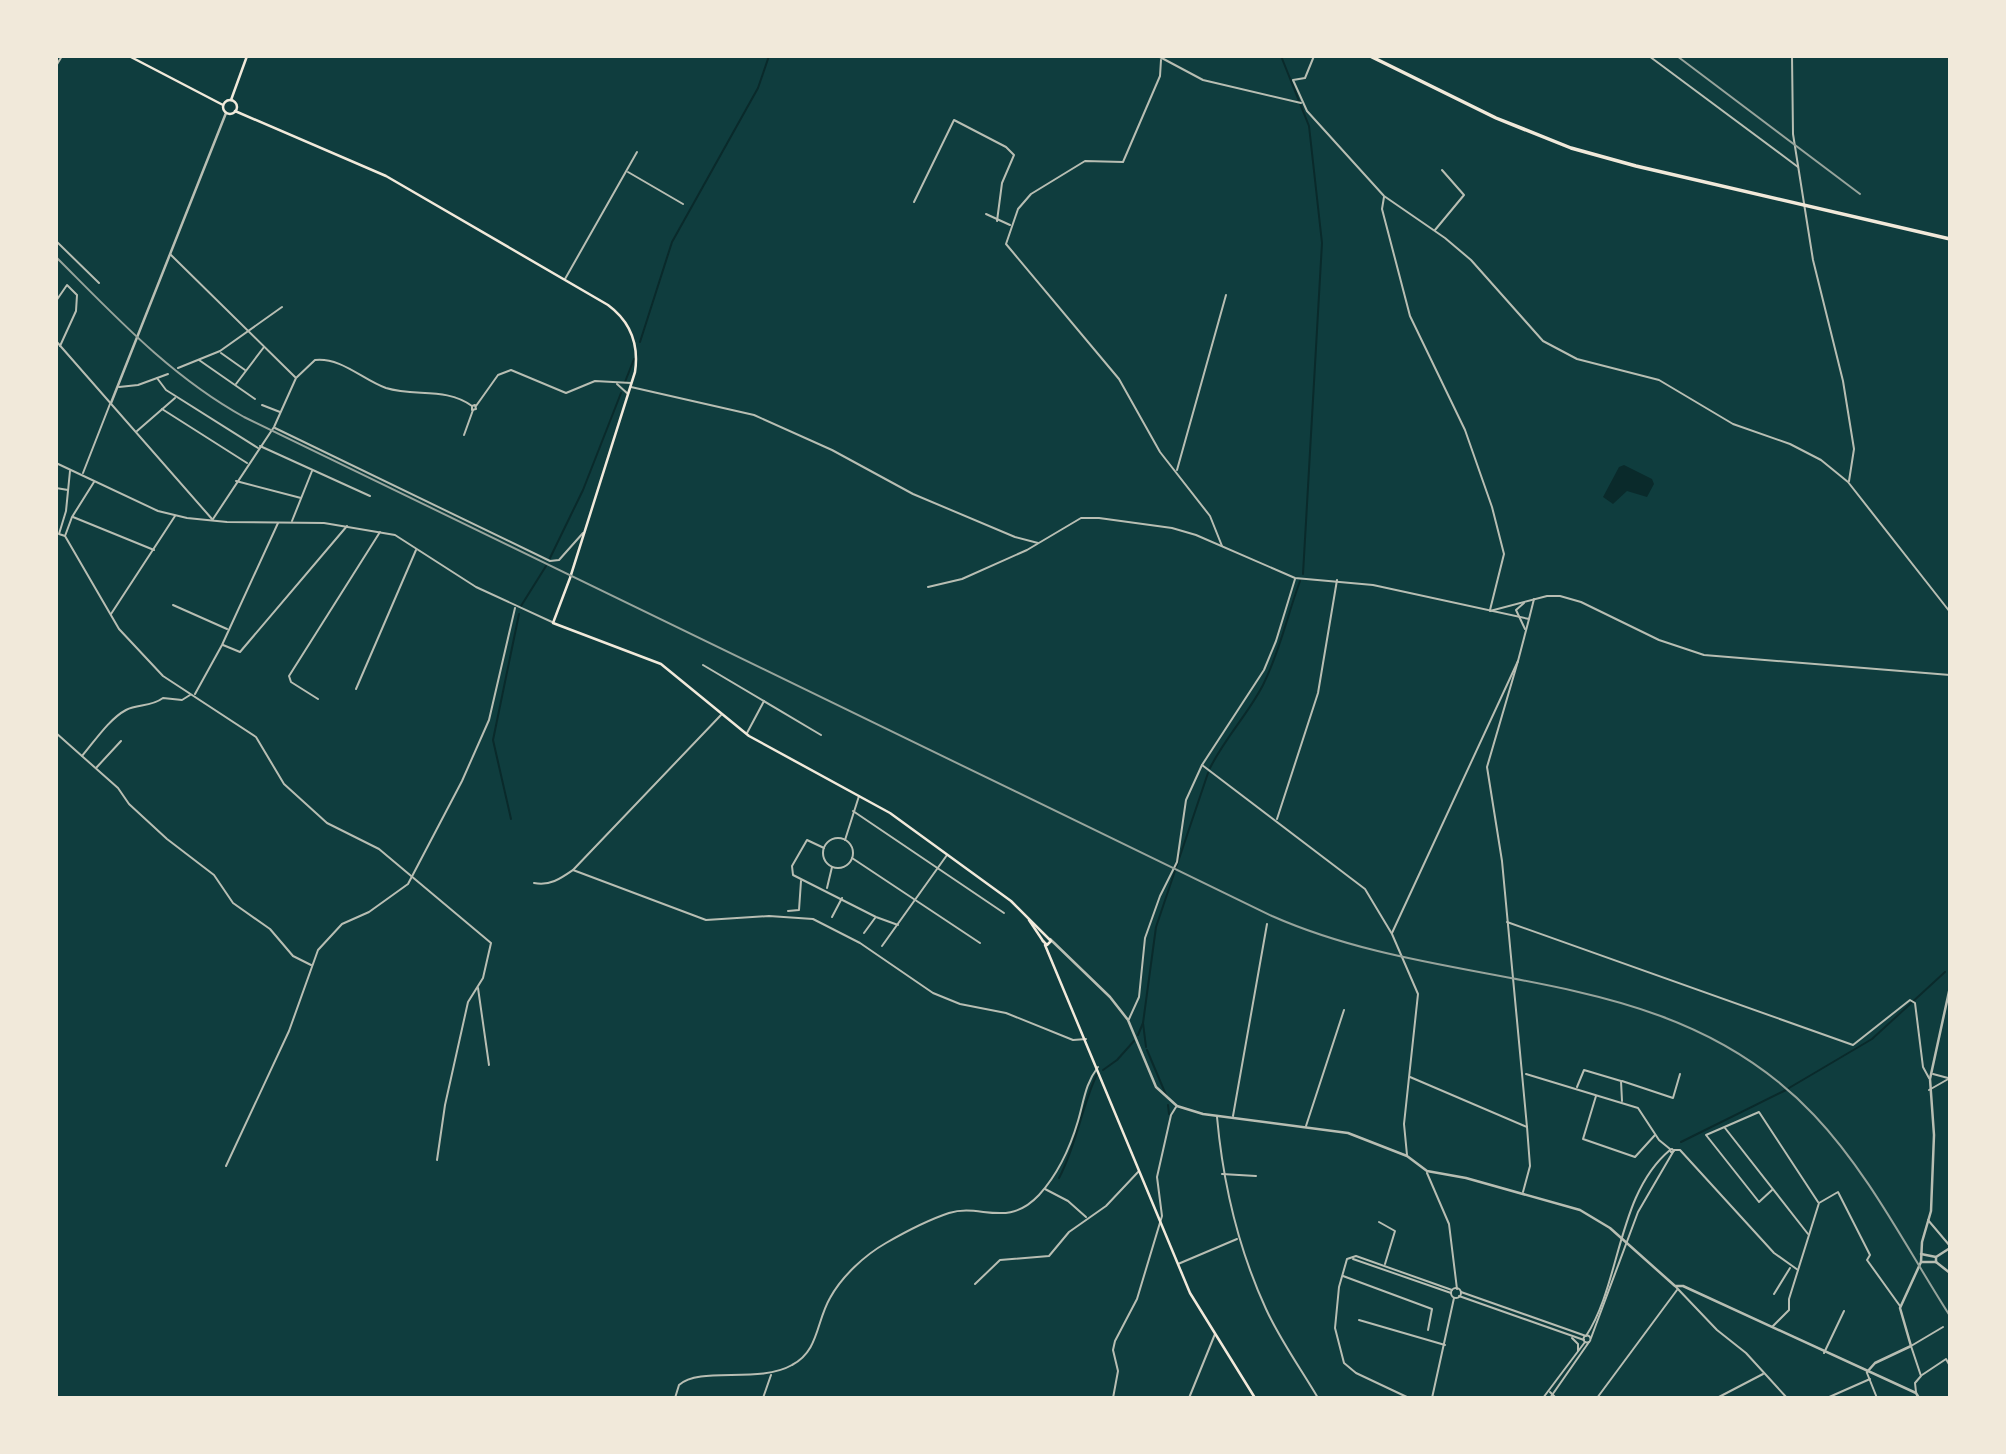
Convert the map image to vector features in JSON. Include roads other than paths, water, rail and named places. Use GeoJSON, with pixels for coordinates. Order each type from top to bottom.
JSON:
{"type":"FeatureCollection","features":[{"type":"Feature","properties":{"kind":"highway"},"geometry":{"type":"LineString","coordinates":[[1370,56],[1496,118],[1571,148],[1950,239]]}},
{"type":"Feature","properties":{"kind":"main road"},"geometry":{"type":"LineString","coordinates":[[129,56],[223,105],[226,113],[235,111],[386,176],[608,305],[626,323],[636,347],[632,382],[570,578],[553,623],[661,664],[747,734],[830,783],[859,795],[948,854],[1003,894],[1027,917],[1048,942],[1050,954],[1190,1293],[1255,1398]]}},
{"type":"Feature","properties":{"kind":"main road"},"geometry":{"type":"LineString","coordinates":[[223,105],[231,100],[247,56]]}},
{"type":"Feature","properties":{"kind":"main road"},"geometry":{"type":"LineString","coordinates":[[231,100],[236,105],[235,111]]}},
{"type":"Feature","properties":{"kind":"main road"},"geometry":{"type":"LineString","coordinates":[[1027,917],[1048,942]]}},
{"type":"Feature","properties":{"kind":"street"},"geometry":{"type":"LineString","coordinates":[[56,66],[62,56]]}},
{"type":"Feature","properties":{"kind":"street"},"geometry":{"type":"LineString","coordinates":[[1158,56],[1161,60],[1220,86],[1302,103]]}},
{"type":"Feature","properties":{"kind":"street"},"geometry":{"type":"LineString","coordinates":[[1314,56],[1305,78],[1293,80],[1302,103],[1384,196],[1434,230],[1481,270],[1527,327],[1561,353],[1658,380],[1733,424],[1790,444],[1821,460],[1848,482],[1950,612]]}},
{"type":"Feature","properties":{"kind":"street"},"geometry":{"type":"LineString","coordinates":[[1648,56],[1793,166],[1799,167]]}},
{"type":"Feature","properties":{"kind":"street"},"geometry":{"type":"LineString","coordinates":[[1792,56],[1793,134],[1812,260],[1841,372],[1854,449],[1848,482]]}},
{"type":"Feature","properties":{"kind":"street"},"geometry":{"type":"LineString","coordinates":[[1161,60],[1160,76],[1123,162],[1094,159],[1070,169],[1023,201],[1007,246],[1119,379],[1160,452],[1210,516],[1223,547]]}},
{"type":"Feature","properties":{"kind":"street"},"geometry":{"type":"LineString","coordinates":[[82,475],[226,113]]}},
{"type":"Feature","properties":{"kind":"street"},"geometry":{"type":"LineString","coordinates":[[914,201],[954,120],[1006,147],[1014,155],[999,194],[997,221]]}},
{"type":"Feature","properties":{"kind":"street"},"geometry":{"type":"LineString","coordinates":[[564,281],[637,152]]}},
{"type":"Feature","properties":{"kind":"street"},"geometry":{"type":"LineString","coordinates":[[1434,230],[1464,195],[1442,170]]}},
{"type":"Feature","properties":{"kind":"street"},"geometry":{"type":"LineString","coordinates":[[627,171],[683,204]]}},
{"type":"Feature","properties":{"kind":"street"},"geometry":{"type":"LineString","coordinates":[[1384,196],[1382,208],[1410,316],[1468,438],[1492,507],[1504,554],[1489,611]]}},
{"type":"Feature","properties":{"kind":"street"},"geometry":{"type":"LineString","coordinates":[[986,215],[1012,226]]}},
{"type":"Feature","properties":{"kind":"street"},"geometry":{"type":"LineString","coordinates":[[56,241],[99,283]]}},
{"type":"Feature","properties":{"kind":"street"},"geometry":{"type":"LineString","coordinates":[[170,254],[296,378]]}},
{"type":"Feature","properties":{"kind":"street"},"geometry":{"type":"LineString","coordinates":[[56,301],[67,285],[77,295],[76,311],[60,346]]}},
{"type":"Feature","properties":{"kind":"street"},"geometry":{"type":"LineString","coordinates":[[1176,471],[1226,295]]}},
{"type":"Feature","properties":{"kind":"street"},"geometry":{"type":"LineString","coordinates":[[178,368],[220,351],[282,307]]}},
{"type":"Feature","properties":{"kind":"street"},"geometry":{"type":"LineString","coordinates":[[56,341],[212,520]]}},
{"type":"Feature","properties":{"kind":"street"},"geometry":{"type":"LineString","coordinates":[[235,385],[265,346]]}},
{"type":"Feature","properties":{"kind":"street"},"geometry":{"type":"LineString","coordinates":[[220,351],[246,370]]}},
{"type":"Feature","properties":{"kind":"street"},"geometry":{"type":"LineString","coordinates":[[212,520],[274,427],[296,378],[311,362],[321,359],[390,389],[449,395],[476,406]]}},
{"type":"Feature","properties":{"kind":"street"},"geometry":{"type":"LineString","coordinates":[[199,360],[255,399]]}},
{"type":"Feature","properties":{"kind":"street"},"geometry":{"type":"LineString","coordinates":[[464,435],[473,410],[498,375],[511,370],[566,393],[595,381],[616,384],[632,382]]}},
{"type":"Feature","properties":{"kind":"street"},"geometry":{"type":"LineString","coordinates":[[118,386],[138,385],[168,374]]}},
{"type":"Feature","properties":{"kind":"street"},"geometry":{"type":"LineString","coordinates":[[157,378],[176,397],[259,448],[370,496]]}},
{"type":"Feature","properties":{"kind":"street"},"geometry":{"type":"LineString","coordinates":[[616,384],[628,394]]}},
{"type":"Feature","properties":{"kind":"street"},"geometry":{"type":"LineString","coordinates":[[630,387],[754,415],[832,450],[913,494],[1015,537],[1038,543]]}},
{"type":"Feature","properties":{"kind":"street"},"geometry":{"type":"LineString","coordinates":[[136,432],[176,397]]}},
{"type":"Feature","properties":{"kind":"street"},"geometry":{"type":"LineString","coordinates":[[262,405],[281,412]]}},
{"type":"Feature","properties":{"kind":"street"},"geometry":{"type":"LineString","coordinates":[[472,406],[473,410]]}},
{"type":"Feature","properties":{"kind":"street"},"geometry":{"type":"LineString","coordinates":[[162,409],[248,463]]}},
{"type":"Feature","properties":{"kind":"street"},"geometry":{"type":"LineString","coordinates":[[274,427],[550,561],[559,560],[584,533]]}},
{"type":"Feature","properties":{"kind":"street"},"geometry":{"type":"LineString","coordinates":[[56,463],[158,511],[207,522],[292,522],[348,526],[395,535],[515,608],[553,623]]}},
{"type":"Feature","properties":{"kind":"street"},"geometry":{"type":"LineString","coordinates":[[56,540],[66,511],[70,470]]}},
{"type":"Feature","properties":{"kind":"street"},"geometry":{"type":"LineString","coordinates":[[292,522],[312,471]]}},
{"type":"Feature","properties":{"kind":"street"},"geometry":{"type":"LineString","coordinates":[[65,537],[72,517],[95,481]]}},
{"type":"Feature","properties":{"kind":"street"},"geometry":{"type":"LineString","coordinates":[[236,481],[301,498]]}},
{"type":"Feature","properties":{"kind":"street"},"geometry":{"type":"LineString","coordinates":[[56,488],[68,490]]}},
{"type":"Feature","properties":{"kind":"street"},"geometry":{"type":"LineString","coordinates":[[110,615],[176,515]]}},
{"type":"Feature","properties":{"kind":"street"},"geometry":{"type":"LineString","coordinates":[[72,517],[154,550]]}},
{"type":"Feature","properties":{"kind":"street"},"geometry":{"type":"LineString","coordinates":[[928,587],[962,579],[1038,543],[1073,521],[1089,517],[1172,528],[1295,578],[1337,579],[1529,619]]}},
{"type":"Feature","properties":{"kind":"street"},"geometry":{"type":"LineString","coordinates":[[82,756],[122,712],[153,705],[163,698],[183,700],[194,696],[222,645],[278,522]]}},
{"type":"Feature","properties":{"kind":"street"},"geometry":{"type":"LineString","coordinates":[[222,645],[240,652],[348,526]]}},
{"type":"Feature","properties":{"kind":"street"},"geometry":{"type":"LineString","coordinates":[[318,699],[291,682],[289,676],[380,531]]}},
{"type":"Feature","properties":{"kind":"street"},"geometry":{"type":"LineString","coordinates":[[58,534],[65,537],[110,615],[156,669],[259,740],[284,784],[327,823],[379,849],[411,879],[491,943],[483,978],[468,1002],[437,1160]]}},
{"type":"Feature","properties":{"kind":"street"},"geometry":{"type":"LineString","coordinates":[[356,689],[407,565],[417,550]]}},
{"type":"Feature","properties":{"kind":"street"},"geometry":{"type":"LineString","coordinates":[[1128,1020],[1139,997],[1145,938],[1160,896],[1177,862],[1186,800],[1202,765],[1264,670],[1276,641],[1295,578]]}},
{"type":"Feature","properties":{"kind":"street"},"geometry":{"type":"LineString","coordinates":[[1277,821],[1318,693],[1337,579]]}},
{"type":"Feature","properties":{"kind":"street"},"geometry":{"type":"LineString","coordinates":[[1489,611],[1547,596],[1568,597],[1659,640],[1712,657],[1950,675]]}},
{"type":"Feature","properties":{"kind":"street"},"geometry":{"type":"LineString","coordinates":[[1523,1193],[1530,1166],[1524,1074],[1502,861],[1487,767],[1534,599]]}},
{"type":"Feature","properties":{"kind":"street"},"geometry":{"type":"LineString","coordinates":[[1525,602],[1516,610],[1526,632]]}},
{"type":"Feature","properties":{"kind":"street"},"geometry":{"type":"LineString","coordinates":[[173,605],[229,630]]}},
{"type":"Feature","properties":{"kind":"street"},"geometry":{"type":"LineString","coordinates":[[226,1166],[289,1031],[318,950],[342,924],[397,895],[411,879],[472,762],[489,720],[515,608]]}},
{"type":"Feature","properties":{"kind":"street"},"geometry":{"type":"LineString","coordinates":[[1392,934],[1518,661]]}},
{"type":"Feature","properties":{"kind":"street"},"geometry":{"type":"LineString","coordinates":[[703,665],[821,735]]}},
{"type":"Feature","properties":{"kind":"street"},"geometry":{"type":"LineString","coordinates":[[747,734],[764,701]]}},
{"type":"Feature","properties":{"kind":"street"},"geometry":{"type":"LineString","coordinates":[[534,883],[544,885],[573,870],[722,715]]}},
{"type":"Feature","properties":{"kind":"street"},"geometry":{"type":"LineString","coordinates":[[56,733],[167,839],[214,875],[233,903],[270,929],[293,956],[311,965]]}},
{"type":"Feature","properties":{"kind":"street"},"geometry":{"type":"LineString","coordinates":[[96,769],[121,741]]}},
{"type":"Feature","properties":{"kind":"street"},"geometry":{"type":"LineString","coordinates":[[1202,765],[1365,889],[1392,934],[1418,994],[1404,1124],[1407,1156]]}},
{"type":"Feature","properties":{"kind":"street"},"geometry":{"type":"LineString","coordinates":[[845,840],[859,795]]}},
{"type":"Feature","properties":{"kind":"street"},"geometry":{"type":"LineString","coordinates":[[853,811],[1004,913]]}},
{"type":"Feature","properties":{"kind":"street"},"geometry":{"type":"LineString","coordinates":[[824,848],[807,840],[792,866],[793,874],[842,897],[876,917],[898,925]]}},
{"type":"Feature","properties":{"kind":"street"},"geometry":{"type":"LineString","coordinates":[[845,840],[853,849],[852,858],[842,868],[832,867],[823,857],[824,848],[830,841],[845,840]]}},
{"type":"Feature","properties":{"kind":"street"},"geometry":{"type":"LineString","coordinates":[[883,946],[948,854]]}},
{"type":"Feature","properties":{"kind":"street"},"geometry":{"type":"LineString","coordinates":[[852,858],[980,943]]}},
{"type":"Feature","properties":{"kind":"street"},"geometry":{"type":"LineString","coordinates":[[826,889],[832,867]]}},
{"type":"Feature","properties":{"kind":"street"},"geometry":{"type":"LineString","coordinates":[[573,870],[699,919],[799,916],[813,919],[860,943],[942,997],[1000,1011],[1073,1040],[1086,1039]]}},
{"type":"Feature","properties":{"kind":"street"},"geometry":{"type":"LineString","coordinates":[[788,911],[799,910],[801,879]]}},
{"type":"Feature","properties":{"kind":"street"},"geometry":{"type":"LineString","coordinates":[[832,917],[842,897]]}},
{"type":"Feature","properties":{"kind":"street"},"geometry":{"type":"LineString","coordinates":[[864,933],[876,917]]}},
{"type":"Feature","properties":{"kind":"street"},"geometry":{"type":"LineString","coordinates":[[1507,922],[1853,1045],[1910,1000],[1915,1003],[1923,1067],[1930,1079]]}},
{"type":"Feature","properties":{"kind":"street"},"geometry":{"type":"LineString","coordinates":[[1233,1117],[1266,924]]}},
{"type":"Feature","properties":{"kind":"street"},"geometry":{"type":"LineString","coordinates":[[1048,942],[1060,948],[1128,1020],[1156,1087],[1177,1106],[1217,1116],[1348,1133],[1407,1156],[1427,1171],[1523,1193],[1586,1213],[1626,1241],[1746,1353],[1787,1398]]}},
{"type":"Feature","properties":{"kind":"street"},"geometry":{"type":"LineString","coordinates":[[478,987],[489,1065]]}},
{"type":"Feature","properties":{"kind":"street"},"geometry":{"type":"LineString","coordinates":[[1900,1308],[1921,1262],[1933,1202],[1934,1153],[1929,1090],[1950,987]]}},
{"type":"Feature","properties":{"kind":"street"},"geometry":{"type":"LineString","coordinates":[[1306,1127],[1344,1010]]}},
{"type":"Feature","properties":{"kind":"street"},"geometry":{"type":"LineString","coordinates":[[675,1398],[679,1385],[693,1377],[771,1374],[791,1366],[806,1355],[814,1343],[831,1294],[874,1251],[950,1213],[1012,1212],[1030,1203],[1045,1189],[1070,1146],[1086,1086],[1098,1067]]}},
{"type":"Feature","properties":{"kind":"street"},"geometry":{"type":"LineString","coordinates":[[1577,1088],[1584,1070],[1674,1098],[1681,1074]]}},
{"type":"Feature","properties":{"kind":"street"},"geometry":{"type":"LineString","coordinates":[[1931,1073],[1949,1078]]}},
{"type":"Feature","properties":{"kind":"street"},"geometry":{"type":"LineString","coordinates":[[1524,1074],[1638,1108],[1656,1135],[1672,1151]]}},
{"type":"Feature","properties":{"kind":"street"},"geometry":{"type":"LineString","coordinates":[[1409,1077],[1527,1127]]}},
{"type":"Feature","properties":{"kind":"street"},"geometry":{"type":"LineString","coordinates":[[1929,1090],[1949,1078]]}},
{"type":"Feature","properties":{"kind":"street"},"geometry":{"type":"LineString","coordinates":[[1621,1081],[1622,1103]]}},
{"type":"Feature","properties":{"kind":"street"},"geometry":{"type":"LineString","coordinates":[[1597,1095],[1583,1139],[1635,1157],[1656,1135]]}},
{"type":"Feature","properties":{"kind":"street"},"geometry":{"type":"LineString","coordinates":[[1113,1398],[1118,1371],[1113,1349],[1137,1299],[1159,1229],[1162,1216],[1157,1177],[1171,1115],[1177,1106]]}},
{"type":"Feature","properties":{"kind":"street"},"geometry":{"type":"LineString","coordinates":[[1772,1190],[1759,1202],[1706,1135],[1759,1112],[1819,1203]]}},
{"type":"Feature","properties":{"kind":"street"},"geometry":{"type":"LineString","coordinates":[[1217,1116],[1222,1174],[1240,1238],[1265,1308],[1318,1398]]}},
{"type":"Feature","properties":{"kind":"street"},"geometry":{"type":"LineString","coordinates":[[1725,1127],[1810,1236]]}},
{"type":"Feature","properties":{"kind":"street"},"geometry":{"type":"LineString","coordinates":[[1543,1398],[1578,1351],[1593,1325],[1621,1237],[1641,1192],[1672,1151],[1680,1150],[1739,1217],[1791,1268],[1799,1270]]}},
{"type":"Feature","properties":{"kind":"street"},"geometry":{"type":"LineString","coordinates":[[1550,1398],[1591,1338],[1626,1241],[1650,1187],[1672,1151]]}},
{"type":"Feature","properties":{"kind":"street"},"geometry":{"type":"LineString","coordinates":[[975,1284],[1000,1260],[1049,1256],[1059,1248],[1065,1236],[1086,1218],[1107,1206],[1139,1170]]}},
{"type":"Feature","properties":{"kind":"street"},"geometry":{"type":"LineString","coordinates":[[1427,1171],[1449,1224],[1457,1289],[1591,1338]]}},
{"type":"Feature","properties":{"kind":"street"},"geometry":{"type":"LineString","coordinates":[[1222,1174],[1256,1177]]}},
{"type":"Feature","properties":{"kind":"street"},"geometry":{"type":"LineString","coordinates":[[1045,1189],[1068,1201],[1086,1218]]}},
{"type":"Feature","properties":{"kind":"street"},"geometry":{"type":"LineString","coordinates":[[1772,1328],[1789,1310],[1788,1299],[1819,1203],[1838,1192],[1868,1245],[1870,1255],[1867,1260],[1900,1308],[1921,1376]]}},
{"type":"Feature","properties":{"kind":"street"},"geometry":{"type":"LineString","coordinates":[[1921,1254],[1936,1257],[1950,1247],[1928,1219]]}},
{"type":"Feature","properties":{"kind":"street"},"geometry":{"type":"LineString","coordinates":[[1379,1222],[1395,1231],[1384,1265]]}},
{"type":"Feature","properties":{"kind":"street"},"geometry":{"type":"LineString","coordinates":[[1177,1264],[1240,1238]]}},
{"type":"Feature","properties":{"kind":"street"},"geometry":{"type":"LineString","coordinates":[[1936,1257],[1936,1262]]}},
{"type":"Feature","properties":{"kind":"street"},"geometry":{"type":"LineString","coordinates":[[1352,1258],[1451,1292],[1457,1289]]}},
{"type":"Feature","properties":{"kind":"street"},"geometry":{"type":"LineString","coordinates":[[1409,1398],[1356,1373],[1344,1363],[1336,1338],[1337,1298],[1347,1259],[1384,1265],[1451,1292],[1454,1298],[1432,1398]]}},
{"type":"Feature","properties":{"kind":"street"},"geometry":{"type":"LineString","coordinates":[[1921,1262],[1936,1262],[1950,1273]]}},
{"type":"Feature","properties":{"kind":"street"},"geometry":{"type":"LineString","coordinates":[[1774,1294],[1791,1268]]}},
{"type":"Feature","properties":{"kind":"street"},"geometry":{"type":"LineString","coordinates":[[1342,1275],[1432,1309],[1428,1330]]}},
{"type":"Feature","properties":{"kind":"street"},"geometry":{"type":"LineString","coordinates":[[1597,1398],[1676,1288],[1683,1286],[1916,1393]]}},
{"type":"Feature","properties":{"kind":"street"},"geometry":{"type":"LineString","coordinates":[[1459,1297],[1461,1292]]}},
{"type":"Feature","properties":{"kind":"street"},"geometry":{"type":"LineString","coordinates":[[1454,1298],[1459,1297],[1589,1342]]}},
{"type":"Feature","properties":{"kind":"street"},"geometry":{"type":"LineString","coordinates":[[1824,1353],[1844,1311]]}},
{"type":"Feature","properties":{"kind":"street"},"geometry":{"type":"LineString","coordinates":[[1359,1320],[1444,1345]]}},
{"type":"Feature","properties":{"kind":"street"},"geometry":{"type":"LineString","coordinates":[[1867,1372],[1875,1363],[1942,1327]]}},
{"type":"Feature","properties":{"kind":"street"},"geometry":{"type":"LineString","coordinates":[[1189,1398],[1214,1334]]}},
{"type":"Feature","properties":{"kind":"street"},"geometry":{"type":"LineString","coordinates":[[1571,1337],[1578,1344],[1578,1351]]}},
{"type":"Feature","properties":{"kind":"street"},"geometry":{"type":"LineString","coordinates":[[1919,1398],[1915,1383],[1921,1376],[1946,1359],[1950,1366]]}},
{"type":"Feature","properties":{"kind":"street"},"geometry":{"type":"LineString","coordinates":[[1867,1372],[1877,1398]]}},
{"type":"Feature","properties":{"kind":"street"},"geometry":{"type":"LineString","coordinates":[[1717,1398],[1764,1373]]}},
{"type":"Feature","properties":{"kind":"street"},"geometry":{"type":"LineString","coordinates":[[763,1398],[771,1374]]}},
{"type":"Feature","properties":{"kind":"street"},"geometry":{"type":"LineString","coordinates":[[1827,1398],[1870,1378]]}},
{"type":"Feature","properties":{"kind":"street"},"geometry":{"type":"LineString","coordinates":[[1549,1392],[1556,1398]]}},
{"type":"Feature","properties":{"kind":"water"},"geometry":{"type":"Polygon","coordinates":[[[1624,465],[1652,479],[1654,484],[1647,497],[1627,491],[1613,504],[1603,497],[1619,467],[1624,465]]]}},
{"type":"Feature","properties":{"kind":"waterway"},"geometry":{"type":"LineString","coordinates":[[640,342],[672,242],[758,88],[769,56]]}},
{"type":"Feature","properties":{"kind":"waterway"},"geometry":{"type":"LineString","coordinates":[[1281,56],[1309,126],[1322,243],[1303,574]]}},
{"type":"Feature","properties":{"kind":"waterway"},"geometry":{"type":"LineString","coordinates":[[625,382],[634,359]]}},
{"type":"Feature","properties":{"kind":"waterway"},"geometry":{"type":"LineString","coordinates":[[550,558],[583,490],[621,393]]}},
{"type":"Feature","properties":{"kind":"waterway"},"geometry":{"type":"LineString","coordinates":[[521,606],[546,566]]}},
{"type":"Feature","properties":{"kind":"waterway"},"geometry":{"type":"LineString","coordinates":[[1210,768],[1263,685],[1300,581]]}},
{"type":"Feature","properties":{"kind":"waterway"},"geometry":{"type":"LineString","coordinates":[[511,819],[493,740],[519,614]]}},
{"type":"Feature","properties":{"kind":"waterway"},"geometry":{"type":"LineString","coordinates":[[1138,1035],[1143,1023],[1156,927],[1208,773]]}},
{"type":"Feature","properties":{"kind":"waterway"},"geometry":{"type":"LineString","coordinates":[[1789,1088],[1872,1039],[1945,972]]}},
{"type":"Feature","properties":{"kind":"waterway"},"geometry":{"type":"LineString","coordinates":[[1143,1023],[1146,1047]]}},
{"type":"Feature","properties":{"kind":"waterway"},"geometry":{"type":"LineString","coordinates":[[1103,1070],[1117,1060],[1134,1041]]}},
{"type":"Feature","properties":{"kind":"waterway"},"geometry":{"type":"LineString","coordinates":[[1147,1050],[1166,1095]]}},
{"type":"Feature","properties":{"kind":"waterway"},"geometry":{"type":"LineString","coordinates":[[1059,1178],[1097,1074]]}},
{"type":"Feature","properties":{"kind":"waterway"},"geometry":{"type":"LineString","coordinates":[[1681,1142],[1786,1090]]}},
{"type":"Feature","properties":{"kind":"waterway"},"geometry":{"type":"LineString","coordinates":[[1168,1105],[1169,1114]]}},
{"type":"Feature","properties":{"kind":"railway"},"geometry":{"type":"LineString","coordinates":[[1677,56],[1860,194]]}},
{"type":"Feature","properties":{"kind":"railway"},"geometry":{"type":"LineString","coordinates":[[56,257],[144,344],[192,383],[244,417],[1272,916],[1342,941],[1413,959],[1556,987],[1626,1004],[1693,1029],[1756,1065],[1814,1115],[1870,1186],[1950,1316]]}}]}
